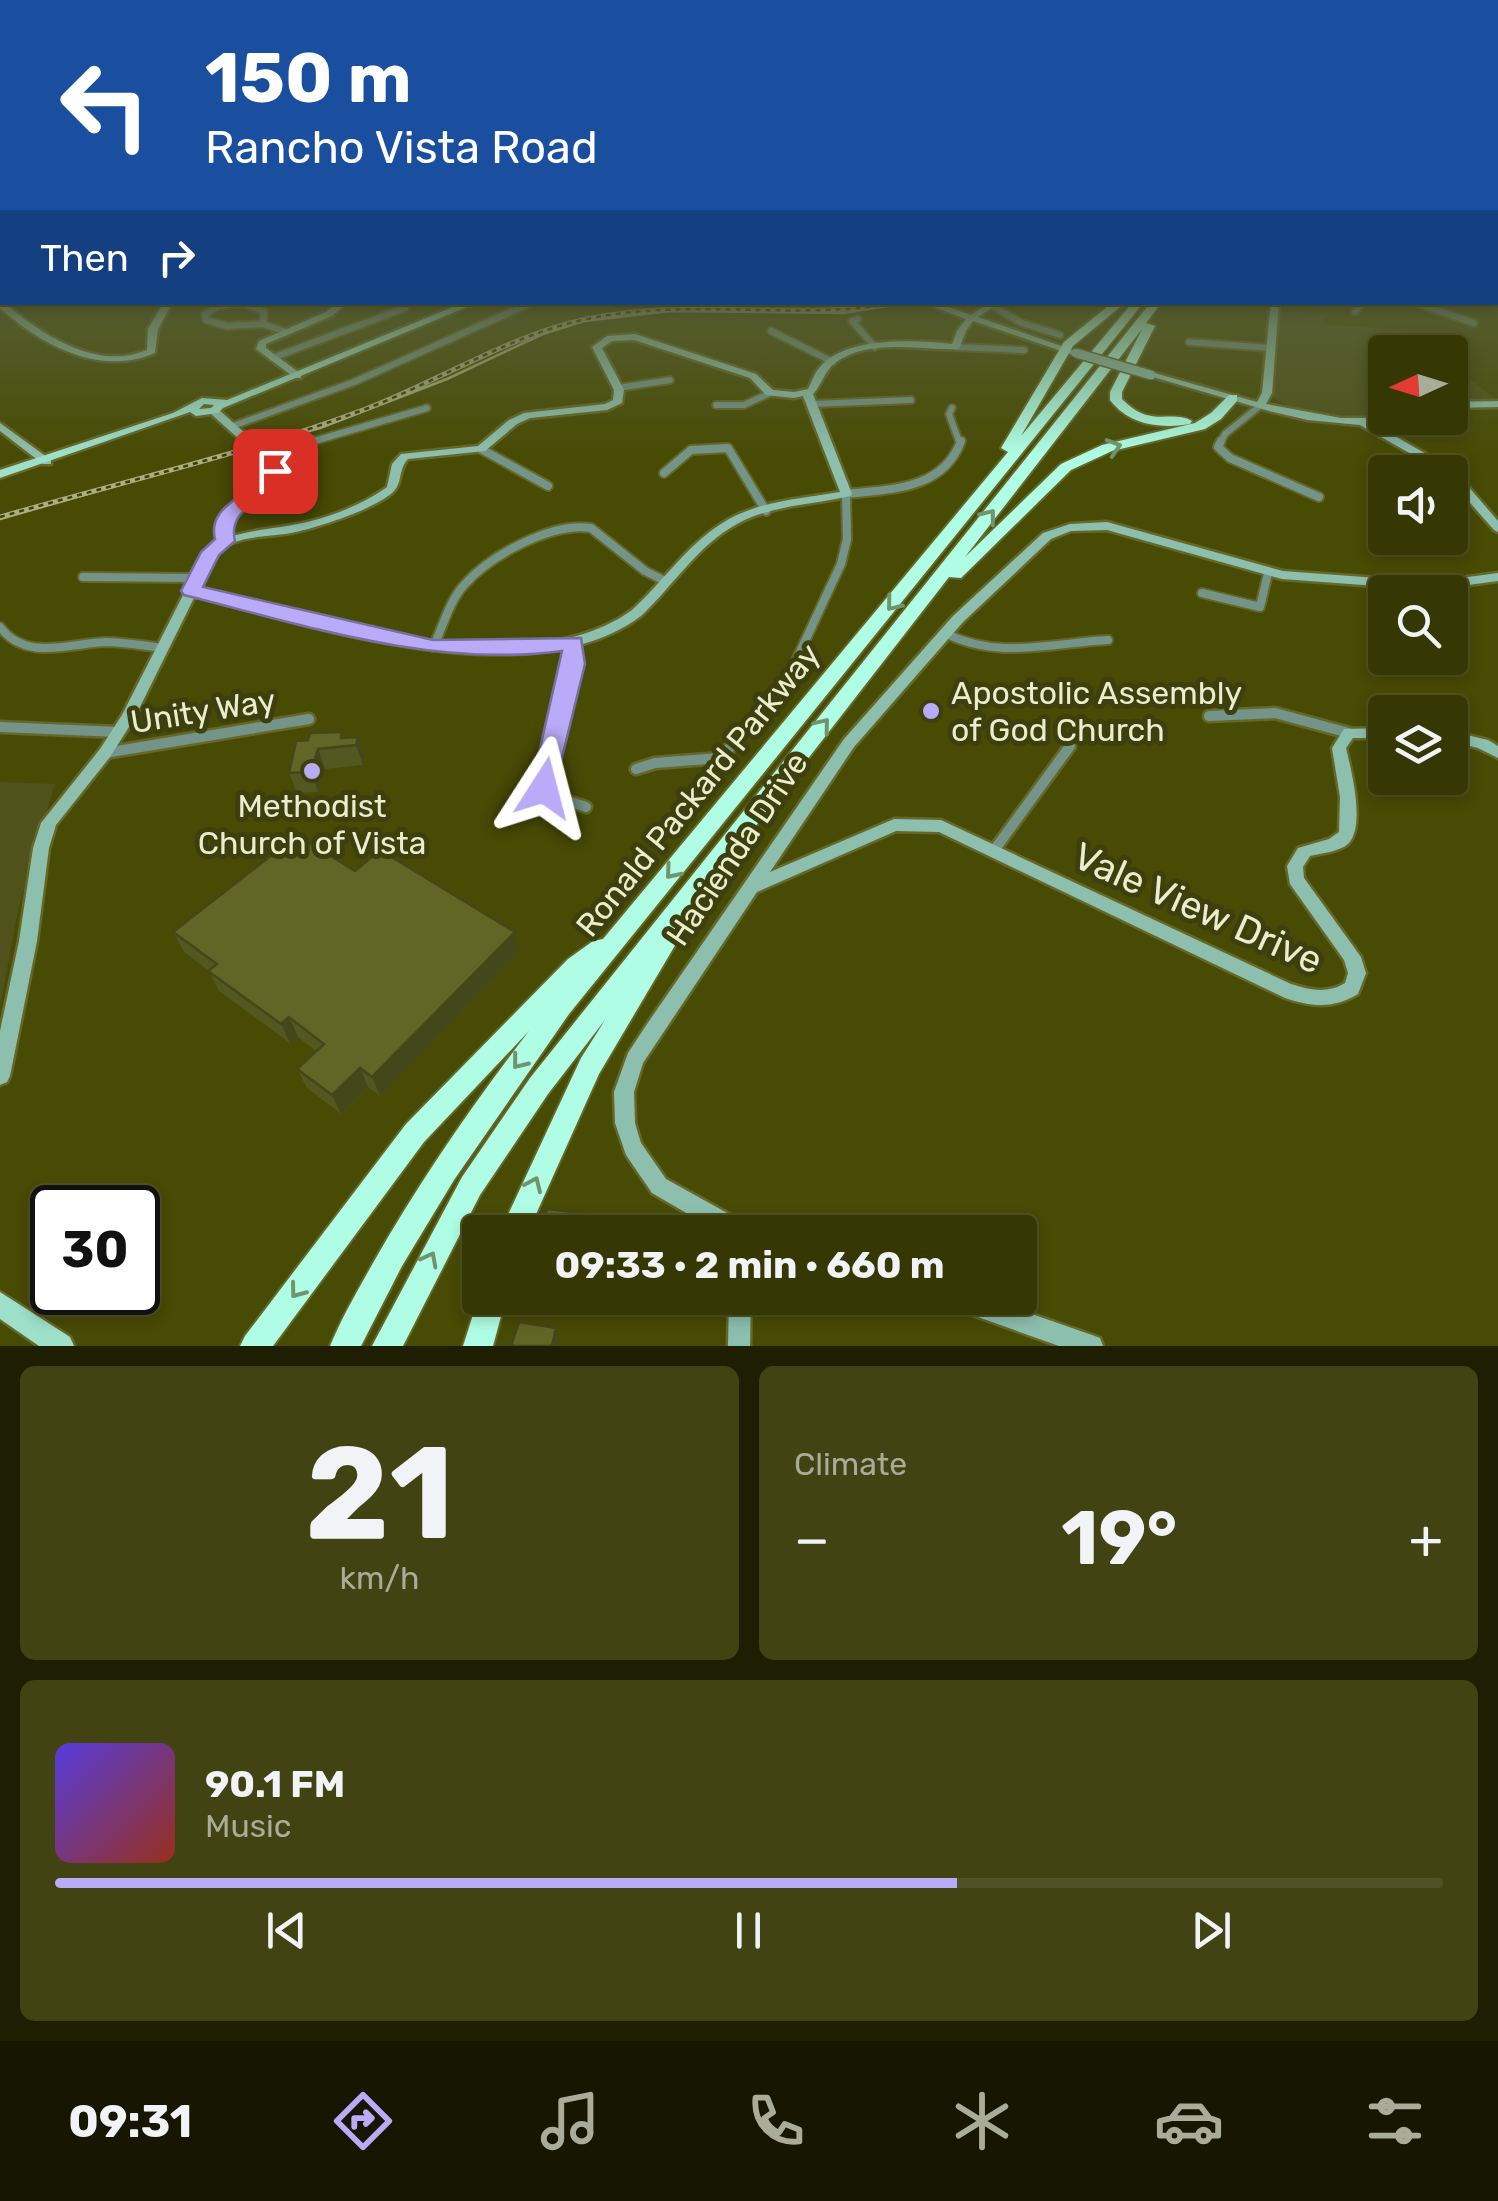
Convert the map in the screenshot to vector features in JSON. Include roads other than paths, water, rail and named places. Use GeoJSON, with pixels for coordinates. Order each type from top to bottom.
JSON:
{"type":"FeatureCollection","features":[{"type":"Feature","properties":{"kind":"highway"},"geometry":{"type":"LineString","coordinates":[[954,528],[1034,407],[1067,346],[1087,330]]}},
{"type":"Feature","properties":{"kind":"highway","name":"Ronald Packard Parkway"},"geometry":{"type":"LineString","coordinates":[[345,1346],[426,1194],[468,1132],[623,932],[1116,330]]}},
{"type":"Feature","properties":{"kind":"highway","name":"Ronald Packard Parkway"},"geometry":{"type":"LineString","coordinates":[[386,1346],[438,1244],[504,1136],[720,856],[1137,330]]}},
{"type":"Feature","properties":{"kind":"highway"},"geometry":{"type":"LineString","coordinates":[[1146,330],[1116,392],[1118,404],[1148,420],[1177,423],[1201,416],[1227,396]]}},
{"type":"Feature","properties":{"kind":"highway"},"geometry":{"type":"LineString","coordinates":[[908,620],[1066,467],[1125,443],[1200,426],[1216,416],[1227,396]]}},
{"type":"Feature","properties":{"kind":"highway"},"geometry":{"type":"LineString","coordinates":[[522,1215],[590,1066],[720,856]]}},
{"type":"Feature","properties":{"kind":"highway"},"geometry":{"type":"LineString","coordinates":[[255,1346],[415,1133],[576,966],[623,932]]}},
{"type":"Feature","properties":{"kind":"highway"},"geometry":{"type":"LineString","coordinates":[[478,1346],[487,1315]]}},
{"type":"Feature","properties":{"kind":"main road"},"geometry":{"type":"LineString","coordinates":[[0,476],[194,410],[202,401],[218,405],[405,330]]}},
{"type":"Feature","properties":{"kind":"main road"},"geometry":{"type":"LineString","coordinates":[[1468,405],[1498,404]]}},
{"type":"Feature","properties":{"kind":"main road"},"geometry":{"type":"LineString","coordinates":[[0,1304],[60,1346]]}},
{"type":"Feature","properties":{"kind":"street"},"geometry":{"type":"LineString","coordinates":[[34,330],[61,346],[117,359],[140,358],[152,351],[153,330]]}},
{"type":"Feature","properties":{"kind":"street"},"geometry":{"type":"LineString","coordinates":[[280,330],[286,332]]}},
{"type":"Feature","properties":{"kind":"street"},"geometry":{"type":"LineString","coordinates":[[291,330],[262,343],[261,349],[297,375]]}},
{"type":"Feature","properties":{"kind":"street"},"geometry":{"type":"LineString","coordinates":[[272,358],[347,330]]}},
{"type":"Feature","properties":{"kind":"street"},"geometry":{"type":"LineString","coordinates":[[233,426],[354,382],[471,330]]}},
{"type":"Feature","properties":{"kind":"street"},"geometry":{"type":"LineString","coordinates":[[859,330],[875,346]]}},
{"type":"Feature","properties":{"kind":"street"},"geometry":{"type":"LineString","coordinates":[[956,348],[960,330]]}},
{"type":"Feature","properties":{"kind":"street"},"geometry":{"type":"LineString","coordinates":[[1010,330],[1227,396],[1363,423],[1419,455]]}},
{"type":"Feature","properties":{"kind":"street"},"geometry":{"type":"LineString","coordinates":[[1035,330],[1067,346]]}},
{"type":"Feature","properties":{"kind":"street"},"geometry":{"type":"LineString","coordinates":[[1273,330],[1266,399],[1225,434],[1218,447],[1230,458],[1319,497]]}},
{"type":"Feature","properties":{"kind":"street"},"geometry":{"type":"LineString","coordinates":[[772,331],[833,362]]}},
{"type":"Feature","properties":{"kind":"street"},"geometry":{"type":"LineString","coordinates":[[0,1076],[34,910],[41,848],[49,823],[119,732],[211,552],[225,541],[250,532],[303,527],[381,498],[392,488],[397,464],[404,456],[481,448],[518,418],[600,409],[618,401],[618,388],[597,347],[610,338],[628,336],[753,376],[770,393]]}},
{"type":"Feature","properties":{"kind":"street"},"geometry":{"type":"LineString","coordinates":[[1189,342],[1271,348]]}},
{"type":"Feature","properties":{"kind":"street"},"geometry":{"type":"LineString","coordinates":[[809,398],[822,370],[875,346],[919,343],[1024,350]]}},
{"type":"Feature","properties":{"kind":"street"},"geometry":{"type":"LineString","coordinates":[[618,388],[670,380]]}},
{"type":"Feature","properties":{"kind":"street"},"geometry":{"type":"LineString","coordinates":[[716,405],[744,405],[770,393],[809,398],[911,400]]}},
{"type":"Feature","properties":{"kind":"street"},"geometry":{"type":"LineString","coordinates":[[636,769],[655,763],[720,758],[772,703],[787,679],[840,564],[847,540],[846,494],[809,398]]}},
{"type":"Feature","properties":{"kind":"street"},"geometry":{"type":"LineString","coordinates":[[218,405],[275,471],[273,480],[226,515],[222,528],[225,541]]}},
{"type":"Feature","properties":{"kind":"street"},"geometry":{"type":"LineString","coordinates":[[262,456],[427,408]]}},
{"type":"Feature","properties":{"kind":"street"},"geometry":{"type":"LineString","coordinates":[[83,577],[194,584],[433,647],[531,648],[574,643],[626,620],[726,526],[766,511],[936,480],[956,458],[961,442],[949,414],[952,408]]}},
{"type":"Feature","properties":{"kind":"street"},"geometry":{"type":"LineString","coordinates":[[1363,423],[1368,422]]}},
{"type":"Feature","properties":{"kind":"street"},"geometry":{"type":"LineString","coordinates":[[0,426],[45,461]]}},
{"type":"Feature","properties":{"kind":"street"},"geometry":{"type":"LineString","coordinates":[[664,473],[683,452],[706,446],[728,448],[766,511]]}},
{"type":"Feature","properties":{"kind":"street"},"geometry":{"type":"LineString","coordinates":[[481,448],[548,486]]}},
{"type":"Feature","properties":{"kind":"street"},"geometry":{"type":"LineString","coordinates":[[1468,494],[1498,528]]}},
{"type":"Feature","properties":{"kind":"street"},"geometry":{"type":"LineString","coordinates":[[433,647],[469,580],[508,552],[578,526],[592,529],[645,574],[667,582]]}},
{"type":"Feature","properties":{"kind":"street","name":"Hacienda Drive"},"geometry":{"type":"LineString","coordinates":[[709,1215],[659,1186],[632,1148],[623,1102],[635,1059],[849,743],[945,633],[1047,536],[1070,528],[1122,529],[1268,572]]}},
{"type":"Feature","properties":{"kind":"street"},"geometry":{"type":"LineString","coordinates":[[1202,593],[1260,607],[1268,572],[1431,586],[1498,576]]}},
{"type":"Feature","properties":{"kind":"street"},"geometry":{"type":"LineString","coordinates":[[0,627],[8,639],[18,644],[42,648],[108,642],[162,648]]}},
{"type":"Feature","properties":{"kind":"street"},"geometry":{"type":"LineString","coordinates":[[945,633],[964,643],[989,648],[1108,640]]}},
{"type":"Feature","properties":{"kind":"street"},"geometry":{"type":"LineString","coordinates":[[574,643],[574,664],[543,779],[551,796],[586,808]]}},
{"type":"Feature","properties":{"kind":"street"},"geometry":{"type":"LineString","coordinates":[[1209,716],[1276,713],[1349,734],[1368,733]]}},
{"type":"Feature","properties":{"kind":"street","name":"Unity Way"},"geometry":{"type":"LineString","coordinates":[[105,753],[309,719]]}},
{"type":"Feature","properties":{"kind":"street"},"geometry":{"type":"LineString","coordinates":[[0,726],[119,732]]}},
{"type":"Feature","properties":{"kind":"street","name":"Vale View Drive"},"geometry":{"type":"LineString","coordinates":[[749,888],[894,826],[941,826],[1285,990],[1325,1000],[1352,988],[1357,972],[1352,957],[1296,879],[1295,866],[1304,852],[1338,843],[1347,836],[1350,823],[1339,748],[1349,734]]}},
{"type":"Feature","properties":{"kind":"street"},"geometry":{"type":"LineString","coordinates":[[1468,740],[1498,754]]}},
{"type":"Feature","properties":{"kind":"street"},"geometry":{"type":"LineString","coordinates":[[995,849],[1070,746]]}},
{"type":"Feature","properties":{"kind":"street"},"geometry":{"type":"LineString","coordinates":[[739,1346],[740,1315]]}},
{"type":"Feature","properties":{"kind":"street"},"geometry":{"type":"LineString","coordinates":[[1003,1315],[1092,1346]]}},
{"type":"Feature","properties":{"kind":"tram line"},"geometry":{"type":"LineString","coordinates":[[0,519],[320,428],[447,379],[556,330]]}},
{"type":"Feature","properties":{"kind":"railway"},"geometry":{"type":"LineString","coordinates":[[0,517],[318,426],[391,399],[548,330]]}},
{"type":"Feature","properties":{"kind":"place","name":"Apostolic Assembly of God Church"},"geometry":{"type":"Point","coordinates":[931,711]}},
{"type":"Feature","properties":{"kind":"place","name":"Methodist Church of Vista"},"geometry":{"type":"Point","coordinates":[312,771]}}]}
